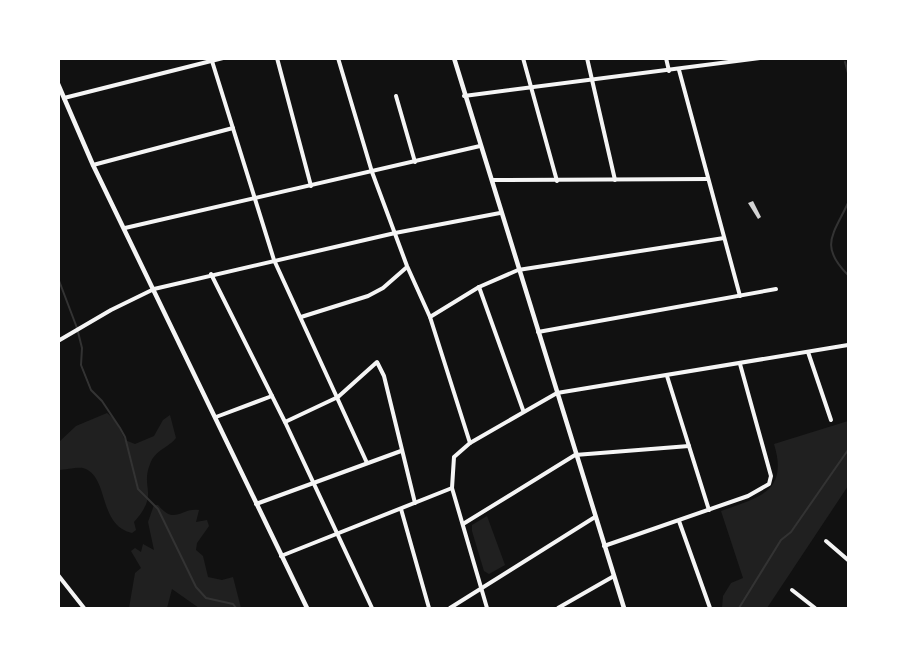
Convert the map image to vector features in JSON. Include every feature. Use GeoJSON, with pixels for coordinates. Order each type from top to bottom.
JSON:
{"type":"FeatureCollection","features":[{"type":"Feature","properties":{"kind":"street"},"geometry":{"type":"LineString","coordinates":[[64,98],[223,58]]}},
{"type":"Feature","properties":{"kind":"street"},"geometry":{"type":"LineString","coordinates":[[277,58],[311,186]]}},
{"type":"Feature","properties":{"kind":"street"},"geometry":{"type":"LineString","coordinates":[[338,58],[372,172],[407,266],[430,317],[470,443]]}},
{"type":"Feature","properties":{"kind":"street"},"geometry":{"type":"LineString","coordinates":[[454,58],[624,609]]}},
{"type":"Feature","properties":{"kind":"street"},"geometry":{"type":"LineString","coordinates":[[523,58],[557,181]]}},
{"type":"Feature","properties":{"kind":"street"},"geometry":{"type":"LineString","coordinates":[[586,58],[615,180]]}},
{"type":"Feature","properties":{"kind":"street"},"geometry":{"type":"LineString","coordinates":[[666,58],[669,71]]}},
{"type":"Feature","properties":{"kind":"street"},"geometry":{"type":"LineString","coordinates":[[464,96],[760,58]]}},
{"type":"Feature","properties":{"kind":"street"},"geometry":{"type":"LineString","coordinates":[[212,61],[274,260],[367,463]]}},
{"type":"Feature","properties":{"kind":"street"},"geometry":{"type":"LineString","coordinates":[[679,70],[740,296]]}},
{"type":"Feature","properties":{"kind":"street"},"geometry":{"type":"LineString","coordinates":[[58,84],[93,165],[307,609]]}},
{"type":"Feature","properties":{"kind":"street"},"geometry":{"type":"LineString","coordinates":[[396,96],[416,162]]}},
{"type":"Feature","properties":{"kind":"street"},"geometry":{"type":"LineString","coordinates":[[93,165],[233,128]]}},
{"type":"Feature","properties":{"kind":"street"},"geometry":{"type":"LineString","coordinates":[[125,228],[480,146]]}},
{"type":"Feature","properties":{"kind":"street"},"geometry":{"type":"LineString","coordinates":[[492,180],[708,179]]}},
{"type":"Feature","properties":{"kind":"street"},"geometry":{"type":"LineString","coordinates":[[58,341],[111,309],[154,289],[211,273],[500,213]]}},
{"type":"Feature","properties":{"kind":"street"},"geometry":{"type":"LineString","coordinates":[[430,317],[479,287],[518,270],[724,238]]}},
{"type":"Feature","properties":{"kind":"street"},"geometry":{"type":"LineString","coordinates":[[301,317],[368,296],[383,288],[407,266]]}},
{"type":"Feature","properties":{"kind":"street"},"geometry":{"type":"LineString","coordinates":[[211,273],[285,422],[372,609]]}},
{"type":"Feature","properties":{"kind":"street"},"geometry":{"type":"LineString","coordinates":[[479,287],[523,410]]}},
{"type":"Feature","properties":{"kind":"street"},"geometry":{"type":"LineString","coordinates":[[538,332],[776,289]]}},
{"type":"Feature","properties":{"kind":"street"},"geometry":{"type":"LineString","coordinates":[[488,609],[452,488],[451,471],[454,458],[470,443],[523,410],[557,393],[849,345]]}},
{"type":"Feature","properties":{"kind":"street"},"geometry":{"type":"LineString","coordinates":[[808,352],[831,420]]}},
{"type":"Feature","properties":{"kind":"street"},"geometry":{"type":"LineString","coordinates":[[285,422],[338,397],[377,362],[384,375],[415,503]]}},
{"type":"Feature","properties":{"kind":"street"},"geometry":{"type":"LineString","coordinates":[[604,546],[709,510],[761,490],[769,483],[771,476],[740,364]]}},
{"type":"Feature","properties":{"kind":"street"},"geometry":{"type":"LineString","coordinates":[[667,376],[709,510]]}},
{"type":"Feature","properties":{"kind":"street"},"geometry":{"type":"LineString","coordinates":[[216,417],[272,396]]}},
{"type":"Feature","properties":{"kind":"street"},"geometry":{"type":"LineString","coordinates":[[462,524],[575,456],[689,446]]}},
{"type":"Feature","properties":{"kind":"street"},"geometry":{"type":"LineString","coordinates":[[256,504],[402,451]]}},
{"type":"Feature","properties":{"kind":"street"},"geometry":{"type":"LineString","coordinates":[[281,556],[452,488]]}},
{"type":"Feature","properties":{"kind":"street"},"geometry":{"type":"LineString","coordinates":[[401,509],[429,609]]}},
{"type":"Feature","properties":{"kind":"street"},"geometry":{"type":"LineString","coordinates":[[450,609],[596,517]]}},
{"type":"Feature","properties":{"kind":"street"},"geometry":{"type":"LineString","coordinates":[[679,521],[710,609]]}},
{"type":"Feature","properties":{"kind":"street"},"geometry":{"type":"LineString","coordinates":[[826,541],[849,560]]}},
{"type":"Feature","properties":{"kind":"street"},"geometry":{"type":"LineString","coordinates":[[58,575],[84,609]]}},
{"type":"Feature","properties":{"kind":"street"},"geometry":{"type":"LineString","coordinates":[[558,609],[614,576]]}},
{"type":"Feature","properties":{"kind":"street"},"geometry":{"type":"LineString","coordinates":[[792,590],[815,609]]}},
{"type":"Feature","properties":{"kind":"shaded area"},"geometry":{"type":"Polygon","coordinates":[[[107,413],[115,420],[125,440],[135,444],[154,436],[163,420],[170,415],[176,438],[152,459],[147,480],[148,497],[142,512],[134,522],[136,530],[132,533],[113,521],[97,480],[91,473],[83,468],[59,470],[59,442],[76,426],[107,413]]]}},
{"type":"Feature","properties":{"kind":"shaded area"},"geometry":{"type":"Polygon","coordinates":[[[848,421],[848,486],[767,608],[722,608],[723,596],[731,583],[743,578],[721,511],[758,497],[774,483],[778,460],[774,444],[848,421]]]}},
{"type":"Feature","properties":{"kind":"shaded area"},"geometry":{"type":"Polygon","coordinates":[[[154,505],[174,515],[199,510],[196,522],[207,520],[209,526],[197,543],[196,550],[203,556],[208,577],[222,580],[233,577],[241,608],[199,608],[172,589],[167,608],[129,608],[135,573],[141,568],[131,551],[135,548],[141,552],[143,544],[154,550],[148,522],[154,505]]]}},
{"type":"Feature","properties":{"kind":"shaded area"},"geometry":{"type":"Polygon","coordinates":[[[487,516],[505,565],[489,574],[484,571],[472,531],[472,525],[487,516]]]}},
{"type":"Feature","properties":{"kind":"building"},"geometry":{"type":"Polygon","coordinates":[[[753,201],[761,217],[758,219],[748,203],[753,201]]]}},
{"type":"Feature","properties":{"kind":"waterway"},"geometry":{"type":"LineString","coordinates":[[845,62],[848,73]]}},
{"type":"Feature","properties":{"kind":"waterway"},"geometry":{"type":"LineString","coordinates":[[848,203],[834,232],[831,248],[839,265],[848,275]]}},
{"type":"Feature","properties":{"kind":"waterway"},"geometry":{"type":"LineString","coordinates":[[58,278],[77,328],[82,348],[81,365],[91,390],[102,401],[125,437],[138,489],[158,509],[196,587],[206,598],[233,604],[236,608]]}},
{"type":"Feature","properties":{"kind":"waterway"},"geometry":{"type":"LineString","coordinates":[[739,608],[781,540],[791,532],[848,450]]}}]}
